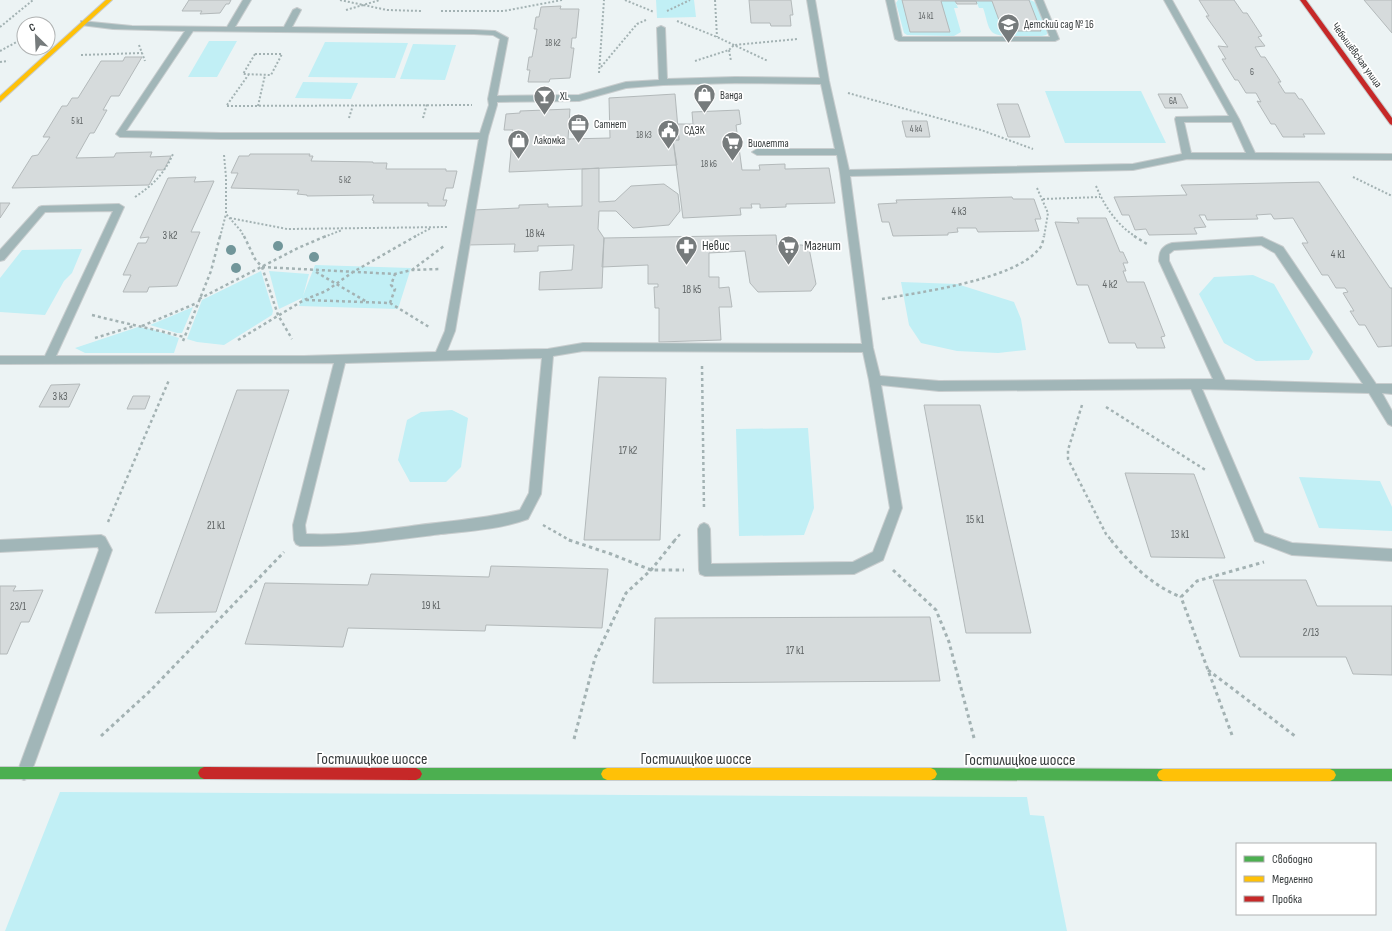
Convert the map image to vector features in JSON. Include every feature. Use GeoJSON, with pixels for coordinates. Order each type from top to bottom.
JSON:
{"type":"FeatureCollection","features":[{"type":"Feature","properties":{"kind":"street"},"geometry":{"type":"LineString","coordinates":[[0,100],[109,0]]}},
{"type":"Feature","properties":{"kind":"street","name":"Чебышёвская улица"},"geometry":{"type":"LineString","coordinates":[[1303,0],[1392,123]]}},
{"type":"Feature","properties":{"kind":"street","name":"Гостилицкое шоссе"},"geometry":{"type":"LineString","coordinates":[[0,773],[1392,775]]}},
{"type":"Feature","properties":{"kind":"lane"},"geometry":{"type":"LineString","coordinates":[[230,29],[247,0]]}},
{"type":"Feature","properties":{"kind":"lane"},"geometry":{"type":"LineString","coordinates":[[704,529],[705,570],[854,568],[878,556],[896,508],[875,380],[868,348],[845,173],[825,81],[811,0]]}},
{"type":"Feature","properties":{"kind":"lane"},"geometry":{"type":"LineString","coordinates":[[890,0],[899,39],[1055,39],[1039,0]]}},
{"type":"Feature","properties":{"kind":"lane"},"geometry":{"type":"LineString","coordinates":[[1168,0],[1235,119],[1252,156]]}},
{"type":"Feature","properties":{"kind":"lane"},"geometry":{"type":"LineString","coordinates":[[287,30],[297,10]]}},
{"type":"Feature","properties":{"kind":"lane"},"geometry":{"type":"LineString","coordinates":[[84,23],[132,28],[494,33],[504,38],[484,136],[450,331],[440,356]]}},
{"type":"Feature","properties":{"kind":"lane"},"geometry":{"type":"LineString","coordinates":[[191,28],[120,134],[181,136],[484,136]]}},
{"type":"Feature","properties":{"kind":"lane"},"geometry":{"type":"LineString","coordinates":[[661,28],[663,82]]}},
{"type":"Feature","properties":{"kind":"lane"},"geometry":{"type":"LineString","coordinates":[[492,102],[579,98],[626,85],[663,82],[742,80],[825,81]]}},
{"type":"Feature","properties":{"kind":"lane"},"geometry":{"type":"LineString","coordinates":[[1187,156],[1179,119],[1235,119]]}},
{"type":"Feature","properties":{"kind":"lane"},"geometry":{"type":"LineString","coordinates":[[757,152],[841,152]]}},
{"type":"Feature","properties":{"kind":"lane"},"geometry":{"type":"LineString","coordinates":[[845,173],[1133,167],[1187,156],[1392,157]]}},
{"type":"Feature","properties":{"kind":"lane"},"geometry":{"type":"LineString","coordinates":[[0,257],[42,209],[119,207],[48,360]]}},
{"type":"Feature","properties":{"kind":"lane"},"geometry":{"type":"LineString","coordinates":[[1221,384],[1164,260],[1164,252],[1172,247],[1262,241],[1279,250],[1373,389],[1392,421]]}},
{"type":"Feature","properties":{"kind":"lane"},"geometry":{"type":"LineString","coordinates":[[0,360],[304,360],[548,353],[584,347],[868,348]]}},
{"type":"Feature","properties":{"kind":"lane"},"geometry":{"type":"LineString","coordinates":[[341,359],[299,525],[300,540],[331,541],[389,535],[494,522],[524,515],[535,494],[548,353]]}},
{"type":"Feature","properties":{"kind":"lane"},"geometry":{"type":"LineString","coordinates":[[875,380],[939,386],[1087,390],[1221,384],[1392,389]]}},
{"type":"Feature","properties":{"kind":"lane"},"geometry":{"type":"LineString","coordinates":[[1195,385],[1259,537],[1292,549],[1392,555]]}},
{"type":"Feature","properties":{"kind":"lane"},"geometry":{"type":"LineString","coordinates":[[0,546],[101,541],[106,550],[24,773]]}},
{"type":"Feature","properties":{"kind":"path"},"geometry":{"type":"LineString","coordinates":[[0,27],[33,0]]}},
{"type":"Feature","properties":{"kind":"path"},"geometry":{"type":"LineString","coordinates":[[340,0],[387,10],[425,11]]}},
{"type":"Feature","properties":{"kind":"path"},"geometry":{"type":"LineString","coordinates":[[441,11],[504,11],[562,0]]}},
{"type":"Feature","properties":{"kind":"path"},"geometry":{"type":"LineString","coordinates":[[597,94],[604,0]]}},
{"type":"Feature","properties":{"kind":"path"},"geometry":{"type":"LineString","coordinates":[[625,0],[661,15]]}},
{"type":"Feature","properties":{"kind":"path"},"geometry":{"type":"LineString","coordinates":[[715,0],[717,37]]}},
{"type":"Feature","properties":{"kind":"path"},"geometry":{"type":"LineString","coordinates":[[675,20],[717,37],[773,63]]}},
{"type":"Feature","properties":{"kind":"path"},"geometry":{"type":"LineString","coordinates":[[132,28],[146,60],[135,80],[156,81]]}},
{"type":"Feature","properties":{"kind":"path"},"geometry":{"type":"LineString","coordinates":[[663,72],[729,50],[734,45],[817,36]]}},
{"type":"Feature","properties":{"kind":"path"},"geometry":{"type":"LineString","coordinates":[[0,50],[16,42]]}},
{"type":"Feature","properties":{"kind":"path"},"geometry":{"type":"LineString","coordinates":[[84,55],[142,53]]}},
{"type":"Feature","properties":{"kind":"path"},"geometry":{"type":"LineString","coordinates":[[254,54],[282,54],[271,75],[249,74],[243,74],[254,54]]}},
{"type":"Feature","properties":{"kind":"path"},"geometry":{"type":"LineString","coordinates":[[249,74],[227,106],[492,102]]}},
{"type":"Feature","properties":{"kind":"path"},"geometry":{"type":"LineString","coordinates":[[258,106],[265,75]]}},
{"type":"Feature","properties":{"kind":"path"},"geometry":{"type":"LineString","coordinates":[[825,81],[835,89],[981,130],[1039,151]]}},
{"type":"Feature","properties":{"kind":"path"},"geometry":{"type":"LineString","coordinates":[[119,207],[152,186],[165,172],[181,136]]}},
{"type":"Feature","properties":{"kind":"path"},"geometry":{"type":"LineString","coordinates":[[221,136],[226,177],[226,214],[241,230],[255,259],[262,267],[278,315],[304,360]]}},
{"type":"Feature","properties":{"kind":"path"},"geometry":{"type":"LineString","coordinates":[[1089,168],[1100,197],[1108,212],[1131,236],[1164,252]]}},
{"type":"Feature","properties":{"kind":"path"},"geometry":{"type":"LineString","coordinates":[[862,303],[972,281],[1003,272],[1028,259],[1040,250],[1048,214],[1043,199],[1029,170]]}},
{"type":"Feature","properties":{"kind":"path"},"geometry":{"type":"LineString","coordinates":[[1352,176],[1392,196]]}},
{"type":"Feature","properties":{"kind":"path"},"geometry":{"type":"LineString","coordinates":[[1043,199],[1100,197]]}},
{"type":"Feature","properties":{"kind":"path"},"geometry":{"type":"LineString","coordinates":[[230,218],[287,230],[343,230],[468,226]]}},
{"type":"Feature","properties":{"kind":"path"},"geometry":{"type":"LineString","coordinates":[[412,270],[468,226]]}},
{"type":"Feature","properties":{"kind":"path"},"geometry":{"type":"LineString","coordinates":[[238,340],[304,300],[326,291],[353,272],[431,228]]}},
{"type":"Feature","properties":{"kind":"path"},"geometry":{"type":"LineString","coordinates":[[199,298],[298,248],[337,234],[343,230]]}},
{"type":"Feature","properties":{"kind":"path"},"geometry":{"type":"LineString","coordinates":[[262,267],[316,272],[394,274],[412,270],[461,269]]}},
{"type":"Feature","properties":{"kind":"path"},"geometry":{"type":"LineString","coordinates":[[316,272],[367,302]]}},
{"type":"Feature","properties":{"kind":"path"},"geometry":{"type":"LineString","coordinates":[[390,304],[395,289],[391,285],[394,274]]}},
{"type":"Feature","properties":{"kind":"path"},"geometry":{"type":"LineString","coordinates":[[304,300],[390,304],[435,331],[450,331]]}},
{"type":"Feature","properties":{"kind":"path"},"geometry":{"type":"LineString","coordinates":[[142,326],[197,303]]}},
{"type":"Feature","properties":{"kind":"path"},"geometry":{"type":"LineString","coordinates":[[86,314],[184,337]]}},
{"type":"Feature","properties":{"kind":"path"},"geometry":{"type":"LineString","coordinates":[[93,339],[135,325]]}},
{"type":"Feature","properties":{"kind":"path"},"geometry":{"type":"LineString","coordinates":[[702,348],[704,529]]}},
{"type":"Feature","properties":{"kind":"path"},"geometry":{"type":"LineString","coordinates":[[1232,735],[1181,597],[1166,591],[1126,559],[1106,534],[1068,459],[1068,450],[1087,390],[1218,478],[1237,486]]}},
{"type":"Feature","properties":{"kind":"path"},"geometry":{"type":"LineString","coordinates":[[699,511],[704,505]]}},
{"type":"Feature","properties":{"kind":"path"},"geometry":{"type":"LineString","coordinates":[[524,515],[574,542],[611,554],[650,570],[705,570]]}},
{"type":"Feature","properties":{"kind":"path"},"geometry":{"type":"LineString","coordinates":[[574,739],[595,658],[626,593],[650,570],[685,529]]}},
{"type":"Feature","properties":{"kind":"path"},"geometry":{"type":"LineString","coordinates":[[101,736],[150,691],[281,554],[300,540]]}},
{"type":"Feature","properties":{"kind":"path"},"geometry":{"type":"LineString","coordinates":[[1181,597],[1197,581],[1264,562],[1277,543]]}},
{"type":"Feature","properties":{"kind":"path"},"geometry":{"type":"LineString","coordinates":[[878,556],[936,610],[949,642],[974,738]]}},
{"type":"Feature","properties":{"kind":"path"},"geometry":{"type":"LineString","coordinates":[[1208,670],[1296,736]]}},
{"type":"Feature","properties":{"kind":"shaded area"},"geometry":{"type":"Polygon","coordinates":[[[656,0],[694,0],[696,17],[657,18],[656,0]]]}},
{"type":"Feature","properties":{"kind":"shaded area"},"geometry":{"type":"Polygon","coordinates":[[[898,0],[955,1],[958,8],[954,8],[961,32],[954,36],[907,35],[904,33],[896,3],[898,0]]]}},
{"type":"Feature","properties":{"kind":"shaded area"},"geometry":{"type":"Polygon","coordinates":[[[1029,0],[1033,1],[1040,8],[1049,32],[1046,35],[1035,37],[1010,37],[996,34],[990,30],[983,8],[979,8],[976,1],[992,1],[1003,31],[1040,31],[1029,0]]]}},
{"type":"Feature","properties":{"kind":"shaded area"},"geometry":{"type":"Polygon","coordinates":[[[209,41],[237,41],[217,77],[188,77],[209,41]]]}},
{"type":"Feature","properties":{"kind":"shaded area"},"geometry":{"type":"Polygon","coordinates":[[[325,42],[408,43],[395,78],[308,77],[325,42]]]}},
{"type":"Feature","properties":{"kind":"shaded area"},"geometry":{"type":"Polygon","coordinates":[[[413,44],[456,45],[445,80],[400,79],[413,44]]]}},
{"type":"Feature","properties":{"kind":"shaded area"},"geometry":{"type":"Polygon","coordinates":[[[303,82],[358,83],[351,99],[295,98],[303,82]]]}},
{"type":"Feature","properties":{"kind":"shaded area"},"geometry":{"type":"Polygon","coordinates":[[[1045,91],[1141,91],[1166,143],[1065,143],[1045,91]]]}},
{"type":"Feature","properties":{"kind":"shaded area"},"geometry":{"type":"Polygon","coordinates":[[[82,249],[72,273],[64,281],[45,315],[0,312],[0,278],[22,250],[82,249]]]}},
{"type":"Feature","properties":{"kind":"shaded area"},"geometry":{"type":"Polygon","coordinates":[[[315,265],[411,268],[398,309],[299,306],[302,298],[279,309],[269,271],[309,274],[303,296],[315,265]]]}},
{"type":"Feature","properties":{"kind":"shaded area"},"geometry":{"type":"Polygon","coordinates":[[[261,271],[273,311],[272,315],[224,345],[197,342],[187,339],[202,300],[261,271]]]}},
{"type":"Feature","properties":{"kind":"shaded area"},"geometry":{"type":"Polygon","coordinates":[[[1253,275],[1274,284],[1313,352],[1309,360],[1256,361],[1224,343],[1199,294],[1214,277],[1253,275]]]}},
{"type":"Feature","properties":{"kind":"shaded area"},"geometry":{"type":"Polygon","coordinates":[[[901,282],[957,284],[1014,302],[1021,319],[1026,350],[998,353],[957,351],[921,343],[909,325],[901,282]]]}},
{"type":"Feature","properties":{"kind":"shaded area"},"geometry":{"type":"Polygon","coordinates":[[[193,307],[182,333],[177,333],[150,325],[193,307]]]}},
{"type":"Feature","properties":{"kind":"shaded area"},"geometry":{"type":"Polygon","coordinates":[[[138,327],[151,329],[179,338],[174,353],[85,353],[75,348],[138,327]]]}},
{"type":"Feature","properties":{"kind":"shaded area"},"geometry":{"type":"Polygon","coordinates":[[[452,410],[468,418],[461,467],[446,482],[410,482],[398,460],[407,420],[421,412],[452,410]]]}},
{"type":"Feature","properties":{"kind":"shaded area"},"geometry":{"type":"Polygon","coordinates":[[[808,428],[814,508],[804,535],[739,536],[736,429],[808,428]]]}},
{"type":"Feature","properties":{"kind":"shaded area"},"geometry":{"type":"Polygon","coordinates":[[[1299,477],[1380,481],[1392,507],[1392,531],[1319,528],[1299,477]]]}},
{"type":"Feature","properties":{"kind":"shaded area"},"geometry":{"type":"Polygon","coordinates":[[[60,792],[1027,797],[1030,815],[1044,816],[1067,931],[5,931],[60,792]]]}},
{"type":"Feature","properties":{"kind":"building"},"geometry":{"type":"Polygon","coordinates":[[[189,0],[231,0],[229,4],[226,4],[220,13],[200,14],[202,11],[182,11],[189,0]]]}},
{"type":"Feature","properties":{"kind":"building"},"geometry":{"type":"Polygon","coordinates":[[[749,0],[791,0],[793,15],[790,15],[791,26],[771,26],[770,23],[751,23],[749,0]]]}},
{"type":"Feature","properties":{"kind":"building"},"geometry":{"type":"Polygon","coordinates":[[[902,0],[1029,0],[1041,31],[1003,31],[992,1],[941,1],[950,32],[910,32],[902,0]]]}},
{"type":"Feature","properties":{"kind":"building"},"geometry":{"type":"Polygon","coordinates":[[[1199,0],[1234,0],[1243,13],[1247,13],[1262,36],[1258,37],[1265,46],[1255,47],[1261,57],[1265,57],[1281,82],[1278,82],[1285,93],[1295,93],[1299,99],[1302,99],[1325,134],[1303,134],[1305,137],[1283,137],[1275,124],[1271,124],[1257,101],[1261,102],[1256,93],[1246,93],[1238,80],[1235,80],[1222,59],[1226,59],[1218,46],[1228,47],[1206,16],[1209,16],[1199,0]]]}},
{"type":"Feature","properties":{"kind":"building"},"geometry":{"type":"Polygon","coordinates":[[[1364,0],[1392,0],[1392,33],[1364,0]]]}},
{"type":"Feature","properties":{"kind":"building"},"geometry":{"type":"Polygon","coordinates":[[[955,1],[976,1],[977,4],[957,4],[955,1]]]}},
{"type":"Feature","properties":{"kind":"building"},"geometry":{"type":"Polygon","coordinates":[[[561,6],[560,9],[579,9],[576,38],[572,38],[571,48],[574,48],[570,78],[550,79],[549,82],[528,82],[530,70],[527,70],[529,57],[532,57],[537,29],[534,29],[536,17],[539,17],[541,7],[561,6]]]}},
{"type":"Feature","properties":{"kind":"building"},"geometry":{"type":"Polygon","coordinates":[[[125,57],[142,57],[119,96],[111,96],[103,110],[107,110],[94,133],[90,133],[76,158],[114,157],[116,153],[152,152],[150,157],[171,156],[164,170],[157,170],[149,185],[12,188],[32,156],[38,155],[50,137],[43,137],[62,106],[67,106],[72,98],[78,98],[101,61],[123,61],[125,57]]]}},
{"type":"Feature","properties":{"kind":"building"},"geometry":{"type":"Polygon","coordinates":[[[675,94],[679,140],[673,140],[677,165],[509,172],[513,130],[504,130],[506,114],[520,113],[520,111],[570,109],[568,139],[610,138],[609,98],[675,94]]]}},
{"type":"Feature","properties":{"kind":"building"},"geometry":{"type":"Polygon","coordinates":[[[1158,94],[1181,94],[1188,108],[1165,108],[1158,94]]]}},
{"type":"Feature","properties":{"kind":"building"},"geometry":{"type":"Polygon","coordinates":[[[997,104],[1018,104],[1030,137],[1008,137],[997,104]]]}},
{"type":"Feature","properties":{"kind":"building"},"geometry":{"type":"Polygon","coordinates":[[[739,110],[741,124],[736,125],[742,170],[760,170],[759,165],[785,164],[785,169],[829,168],[835,203],[786,204],[786,207],[760,208],[760,204],[751,204],[752,208],[740,208],[741,215],[683,218],[673,140],[679,140],[678,124],[693,124],[692,112],[739,110]]]}},
{"type":"Feature","properties":{"kind":"building"},"geometry":{"type":"Polygon","coordinates":[[[902,121],[927,121],[930,137],[906,137],[902,121]]]}},
{"type":"Feature","properties":{"kind":"building"},"geometry":{"type":"Polygon","coordinates":[[[250,154],[310,154],[309,156],[313,156],[311,161],[373,162],[387,163],[386,169],[446,169],[446,171],[457,171],[453,188],[446,188],[443,200],[447,200],[445,206],[428,206],[428,203],[373,203],[374,201],[372,200],[374,195],[307,196],[297,194],[299,190],[231,188],[238,173],[231,173],[239,156],[249,156],[250,154]]]}},
{"type":"Feature","properties":{"kind":"building"},"geometry":{"type":"Polygon","coordinates":[[[599,168],[599,202],[615,201],[631,186],[664,184],[678,194],[680,211],[669,225],[633,228],[616,211],[599,211],[598,229],[604,238],[602,288],[539,290],[540,272],[572,270],[574,245],[538,246],[538,251],[514,252],[515,244],[467,245],[473,210],[519,208],[519,205],[548,204],[548,207],[582,206],[582,169],[599,168]]]}},
{"type":"Feature","properties":{"kind":"building"},"geometry":{"type":"Polygon","coordinates":[[[196,177],[194,182],[214,181],[191,232],[200,232],[177,286],[149,287],[147,292],[123,292],[131,275],[123,275],[138,243],[146,243],[149,237],[140,238],[168,178],[196,177]]]}},
{"type":"Feature","properties":{"kind":"building"},"geometry":{"type":"Polygon","coordinates":[[[1319,182],[1390,288],[1392,288],[1392,346],[1378,347],[1365,325],[1359,325],[1350,311],[1354,311],[1343,293],[1348,292],[1345,288],[1336,288],[1328,275],[1322,275],[1302,243],[1308,243],[1293,218],[1274,219],[1271,214],[1256,215],[1258,219],[1207,220],[1205,215],[1199,215],[1206,227],[1194,228],[1197,234],[1149,235],[1146,229],[1135,230],[1129,215],[1122,215],[1114,197],[1187,195],[1181,185],[1319,182]]]}},
{"type":"Feature","properties":{"kind":"building"},"geometry":{"type":"Polygon","coordinates":[[[1012,197],[1013,199],[1034,199],[1041,219],[1035,219],[1039,231],[978,232],[976,228],[957,228],[958,232],[948,233],[948,235],[893,236],[889,222],[882,222],[878,204],[897,203],[896,200],[1012,197]]]}},
{"type":"Feature","properties":{"kind":"building"},"geometry":{"type":"Polygon","coordinates":[[[0,203],[10,203],[0,218],[0,203]]]}},
{"type":"Feature","properties":{"kind":"building"},"geometry":{"type":"Polygon","coordinates":[[[1077,218],[1106,218],[1120,252],[1123,252],[1128,263],[1123,263],[1126,271],[1123,271],[1127,282],[1144,282],[1165,336],[1161,337],[1165,348],[1137,348],[1135,343],[1109,343],[1088,285],[1077,285],[1055,222],[1079,223],[1077,218]]]}},
{"type":"Feature","properties":{"kind":"building"},"geometry":{"type":"Polygon","coordinates":[[[776,235],[777,245],[802,245],[809,248],[816,284],[811,291],[758,292],[750,283],[745,251],[709,253],[709,277],[719,277],[719,288],[729,287],[732,307],[719,307],[721,340],[659,342],[659,308],[655,308],[654,287],[658,287],[658,284],[648,284],[648,265],[602,267],[604,238],[776,235]]]}},
{"type":"Feature","properties":{"kind":"building"},"geometry":{"type":"Polygon","coordinates":[[[599,377],[666,378],[660,540],[584,540],[599,377]]]}},
{"type":"Feature","properties":{"kind":"building"},"geometry":{"type":"Polygon","coordinates":[[[80,384],[69,407],[39,407],[51,385],[80,384]]]}},
{"type":"Feature","properties":{"kind":"building"},"geometry":{"type":"Polygon","coordinates":[[[237,390],[289,390],[216,612],[155,613],[237,390]]]}},
{"type":"Feature","properties":{"kind":"building"},"geometry":{"type":"Polygon","coordinates":[[[133,396],[150,396],[145,409],[127,409],[133,396]]]}},
{"type":"Feature","properties":{"kind":"building"},"geometry":{"type":"Polygon","coordinates":[[[924,405],[980,405],[1031,633],[966,633],[924,405]]]}},
{"type":"Feature","properties":{"kind":"building"},"geometry":{"type":"Polygon","coordinates":[[[1125,473],[1194,474],[1225,558],[1151,557],[1125,473]]]}},
{"type":"Feature","properties":{"kind":"building"},"geometry":{"type":"Polygon","coordinates":[[[491,566],[608,569],[602,628],[486,625],[485,631],[348,628],[343,647],[245,644],[265,583],[368,585],[371,574],[489,577],[491,566]]]}},
{"type":"Feature","properties":{"kind":"building"},"geometry":{"type":"Polygon","coordinates":[[[1213,580],[1306,580],[1317,606],[1392,606],[1392,675],[1353,674],[1346,657],[1240,657],[1213,580]]]}},
{"type":"Feature","properties":{"kind":"building"},"geometry":{"type":"Polygon","coordinates":[[[0,586],[16,586],[13,591],[43,590],[29,622],[21,622],[7,654],[0,654],[0,586]]]}},
{"type":"Feature","properties":{"kind":"building"},"geometry":{"type":"Polygon","coordinates":[[[930,617],[940,681],[653,683],[655,618],[930,617]]]}},
{"type":"Feature","properties":{"kind":"traffic: fast"},"geometry":{"type":"LineString","coordinates":[[0,773],[204,773]]}},
{"type":"Feature","properties":{"kind":"traffic: fast"},"geometry":{"type":"LineString","coordinates":[[416,774],[607,774]]}},
{"type":"Feature","properties":{"kind":"traffic: fast"},"geometry":{"type":"LineString","coordinates":[[931,774],[1163,775]]}},
{"type":"Feature","properties":{"kind":"traffic: fast"},"geometry":{"type":"LineString","coordinates":[[1330,775],[1392,775]]}},
{"type":"Feature","properties":{"kind":"traffic: slow"},"geometry":{"type":"LineString","coordinates":[[0,100],[109,0]]}},
{"type":"Feature","properties":{"kind":"traffic: slow"},"geometry":{"type":"LineString","coordinates":[[607,774],[931,774]]}},
{"type":"Feature","properties":{"kind":"traffic: slow"},"geometry":{"type":"LineString","coordinates":[[1163,775],[1330,775]]}},
{"type":"Feature","properties":{"kind":"traffic: jam"},"geometry":{"type":"LineString","coordinates":[[1303,0],[1392,123]]}},
{"type":"Feature","properties":{"kind":"traffic: jam"},"geometry":{"type":"LineString","coordinates":[[204,773],[416,774]]}},
{"type":"Feature","properties":{"kind":"place","name":"Детский сад № 16"},"geometry":{"type":"Point","coordinates":[1008,44]}},
{"type":"Feature","properties":{"kind":"place","name":"Ванда"},"geometry":{"type":"Point","coordinates":[704,114]}},
{"type":"Feature","properties":{"kind":"place","name":"XL"},"geometry":{"type":"Point","coordinates":[545,116]}},
{"type":"Feature","properties":{"kind":"place","name":"Сатнет"},"geometry":{"type":"Point","coordinates":[579,144]}},
{"type":"Feature","properties":{"kind":"place","name":"СДЭК"},"geometry":{"type":"Point","coordinates":[668,150]}},
{"type":"Feature","properties":{"kind":"place","name":"Лакомка"},"geometry":{"type":"Point","coordinates":[519,160]}},
{"type":"Feature","properties":{"kind":"place","name":"Виолетта"},"geometry":{"type":"Point","coordinates":[732,162]}},
{"type":"Feature","properties":{"kind":"place","name":"Невис"},"geometry":{"type":"Point","coordinates":[687,266]}},
{"type":"Feature","properties":{"kind":"place","name":"Магнит"},"geometry":{"type":"Point","coordinates":[788,266]}}]}
